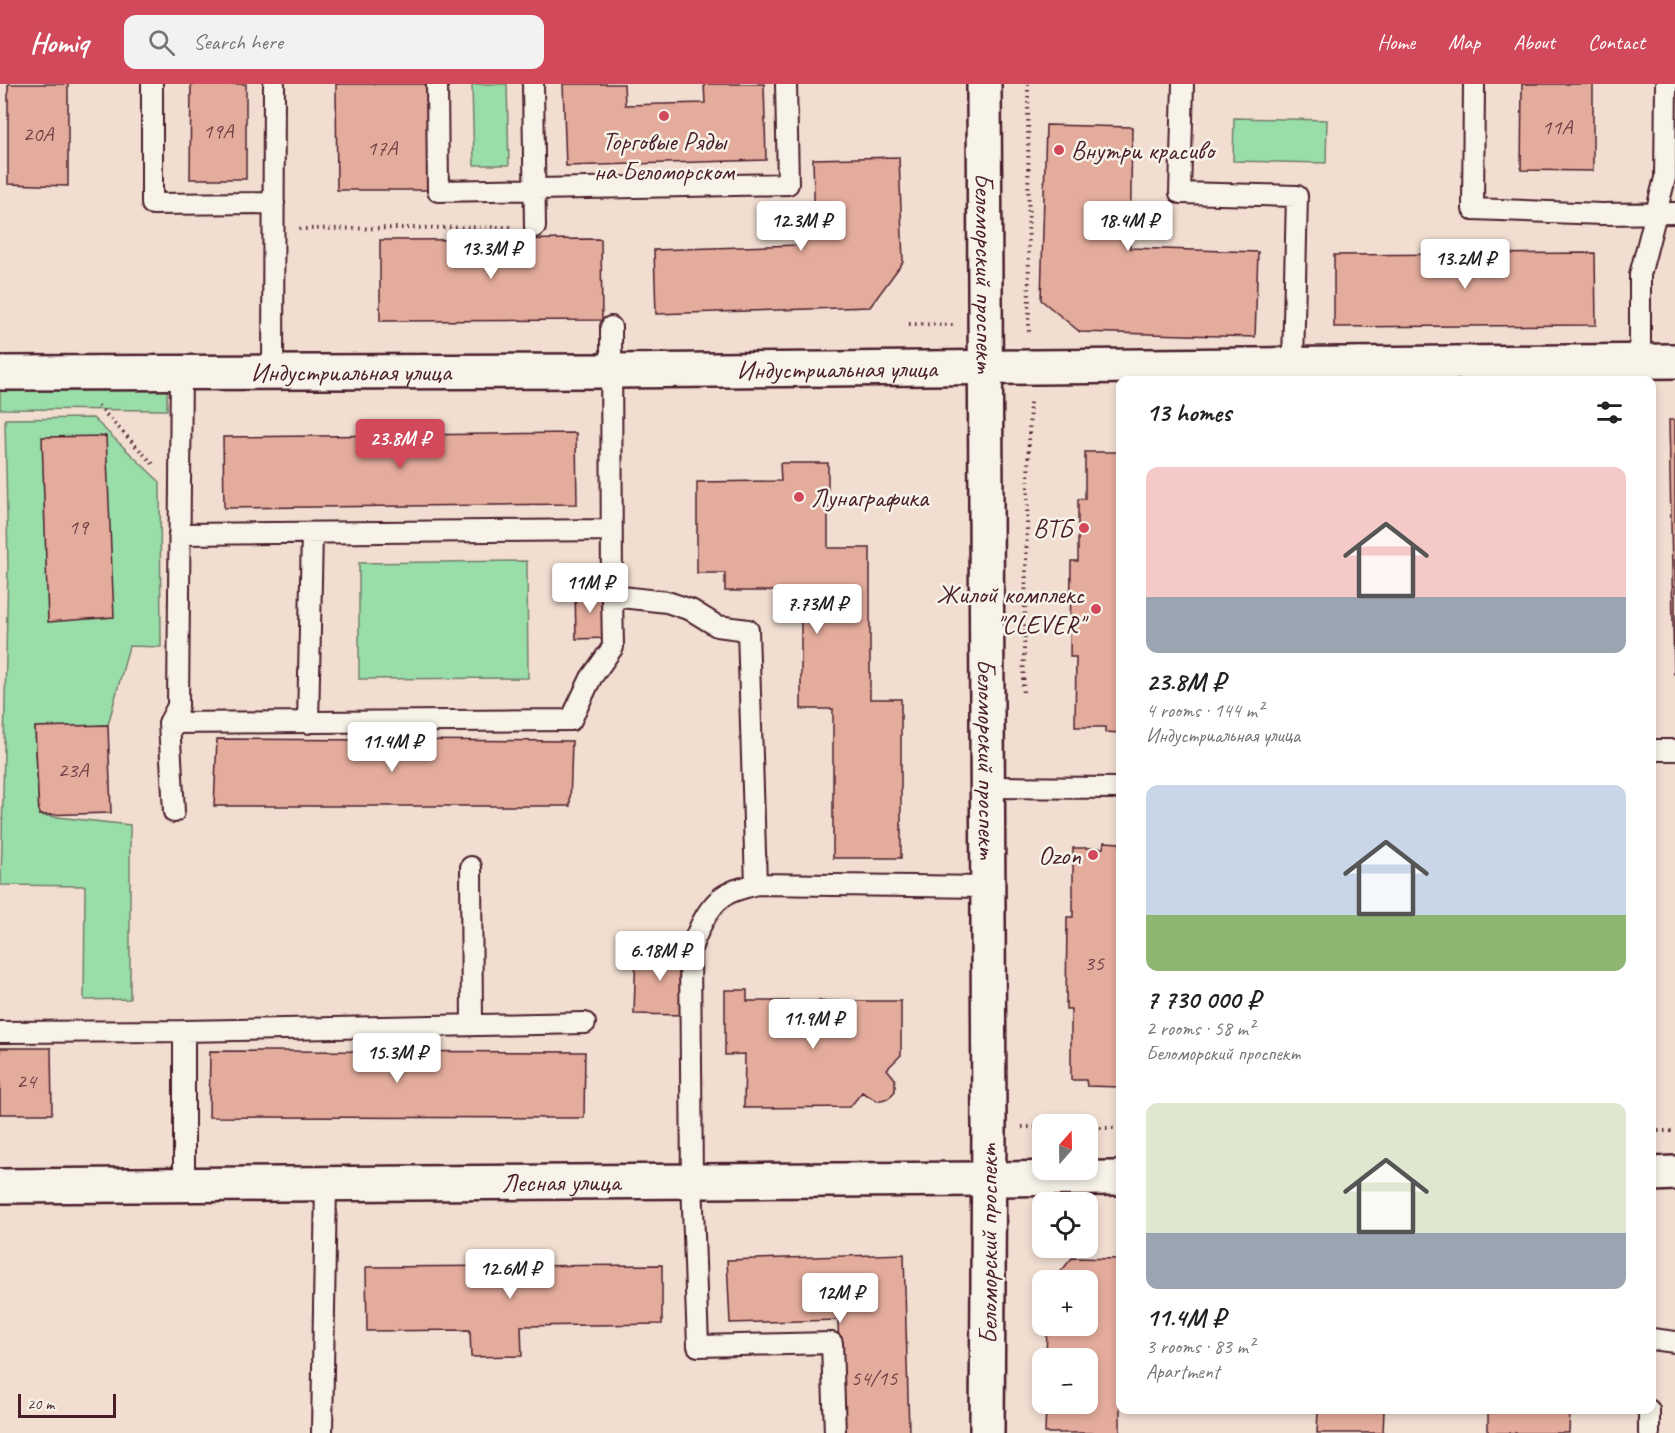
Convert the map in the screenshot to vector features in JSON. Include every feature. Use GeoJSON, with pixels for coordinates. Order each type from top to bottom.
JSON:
{"type":"FeatureCollection","features":[{"type":"Feature","properties":{"kind":"street","name":"Беломорский проспект"},"geometry":{"type":"LineString","coordinates":[[984,84],[989,1179],[987,1433]]}},
{"type":"Feature","properties":{"kind":"street","name":"Индустриальная улица"},"geometry":{"type":"LineString","coordinates":[[0,373],[610,371],[985,366],[1030,368],[1293,363],[1640,371],[1675,361]]}},
{"type":"Feature","properties":{"kind":"street"},"geometry":{"type":"LineString","coordinates":[[1656,1174],[1675,1173]]}},
{"type":"Feature","properties":{"kind":"street","name":"Лесная улица"},"geometry":{"type":"LineString","coordinates":[[0,1186],[1116,1178]]}},
{"type":"Feature","properties":{"kind":"lane"},"geometry":{"type":"LineString","coordinates":[[152,84],[152,204],[274,203]]}},
{"type":"Feature","properties":{"kind":"lane"},"geometry":{"type":"LineString","coordinates":[[273,371],[274,84]]}},
{"type":"Feature","properties":{"kind":"lane"},"geometry":{"type":"LineString","coordinates":[[436,84],[438,190],[788,184],[786,84]]}},
{"type":"Feature","properties":{"kind":"lane"},"geometry":{"type":"LineString","coordinates":[[533,84],[535,227]]}},
{"type":"Feature","properties":{"kind":"lane"},"geometry":{"type":"LineString","coordinates":[[1183,84],[1180,193],[1297,196],[1293,363]]}},
{"type":"Feature","properties":{"kind":"lane"},"geometry":{"type":"LineString","coordinates":[[1474,84],[1473,209],[1602,214],[1666,213]]}},
{"type":"Feature","properties":{"kind":"lane"},"geometry":{"type":"LineString","coordinates":[[1640,371],[1640,275],[1666,213],[1666,84]]}},
{"type":"Feature","properties":{"kind":"lane"},"geometry":{"type":"LineString","coordinates":[[169,723],[571,720],[591,678],[613,647],[610,327]]}},
{"type":"Feature","properties":{"kind":"lane"},"geometry":{"type":"LineString","coordinates":[[174,812],[169,723],[177,706],[181,371]]}},
{"type":"Feature","properties":{"kind":"lane"},"geometry":{"type":"LineString","coordinates":[[179,534],[611,530]]}},
{"type":"Feature","properties":{"kind":"lane"},"geometry":{"type":"LineString","coordinates":[[309,723],[312,533]]}},
{"type":"Feature","properties":{"kind":"lane"},"geometry":{"type":"LineString","coordinates":[[612,596],[667,602],[691,610],[717,626],[748,630],[756,884]]}},
{"type":"Feature","properties":{"kind":"lane"},"geometry":{"type":"LineString","coordinates":[[1656,750],[1675,750]]}},
{"type":"Feature","properties":{"kind":"lane"},"geometry":{"type":"LineString","coordinates":[[987,787],[1116,788]]}},
{"type":"Feature","properties":{"kind":"lane"},"geometry":{"type":"LineString","coordinates":[[471,867],[471,1025]]}},
{"type":"Feature","properties":{"kind":"lane"},"geometry":{"type":"LineString","coordinates":[[835,1433],[832,1343],[698,1346],[692,1180],[690,951],[700,925],[721,898],[756,884],[988,887]]}},
{"type":"Feature","properties":{"kind":"lane"},"geometry":{"type":"LineString","coordinates":[[0,1032],[184,1031],[585,1023]]}},
{"type":"Feature","properties":{"kind":"lane"},"geometry":{"type":"LineString","coordinates":[[184,1031],[184,1185]]}},
{"type":"Feature","properties":{"kind":"lane"},"geometry":{"type":"LineString","coordinates":[[322,1433],[326,1183]]}},
{"type":"Feature","properties":{"kind":"lane"},"geometry":{"type":"LineString","coordinates":[[1656,1340],[1675,1342]]}},
{"type":"Feature","properties":{"kind":"lane"},"geometry":{"type":"LineString","coordinates":[[1648,1414],[1649,1433]]}},
{"type":"Feature","properties":{"kind":"path"},"geometry":{"type":"LineString","coordinates":[[1023,694],[1030,368],[1028,84]]}},
{"type":"Feature","properties":{"kind":"path"},"geometry":{"type":"LineString","coordinates":[[274,229],[535,227]]}},
{"type":"Feature","properties":{"kind":"path"},"geometry":{"type":"LineString","coordinates":[[909,324],[951,325]]}},
{"type":"Feature","properties":{"kind":"path"},"geometry":{"type":"LineString","coordinates":[[63,372],[180,493]]}},
{"type":"Feature","properties":{"kind":"path"},"geometry":{"type":"LineString","coordinates":[[1022,1116],[1022,1127],[1032,1127]]}},
{"type":"Feature","properties":{"kind":"path"},"geometry":{"type":"LineString","coordinates":[[1098,1128],[1116,1128]]}},
{"type":"Feature","properties":{"kind":"path"},"geometry":{"type":"LineString","coordinates":[[1656,1131],[1675,1131]]}},
{"type":"Feature","properties":{"kind":"green space"},"geometry":{"type":"Polygon","coordinates":[[[472,84],[507,84],[509,165],[474,165],[472,84]]]}},
{"type":"Feature","properties":{"kind":"green space"},"geometry":{"type":"Polygon","coordinates":[[[1234,118],[1327,120],[1326,163],[1233,161],[1234,118]]]}},
{"type":"Feature","properties":{"kind":"green space"},"geometry":{"type":"Polygon","coordinates":[[[167,388],[167,410],[0,409],[0,389],[167,388]]]}},
{"type":"Feature","properties":{"kind":"green space"},"geometry":{"type":"Polygon","coordinates":[[[93,418],[160,482],[161,647],[129,646],[108,725],[35,728],[39,815],[130,825],[130,999],[84,1000],[85,886],[1,885],[8,565],[5,419],[93,418]]]}},
{"type":"Feature","properties":{"kind":"green space"},"geometry":{"type":"Polygon","coordinates":[[[527,561],[528,678],[359,679],[359,563],[527,561]]]}},
{"type":"Feature","properties":{"kind":"building"},"geometry":{"type":"Polygon","coordinates":[[[8,84],[68,84],[68,186],[8,184],[8,84]]]}},
{"type":"Feature","properties":{"kind":"building"},"geometry":{"type":"Polygon","coordinates":[[[191,84],[246,84],[246,179],[190,179],[191,84]]]}},
{"type":"Feature","properties":{"kind":"building"},"geometry":{"type":"Polygon","coordinates":[[[336,84],[427,84],[427,190],[337,190],[336,84]]]}},
{"type":"Feature","properties":{"kind":"building","name":"Торговые Ряды на Беломорском"},"geometry":{"type":"Polygon","coordinates":[[[563,84],[624,84],[625,105],[705,103],[704,84],[764,84],[766,160],[566,166],[563,84]]]}},
{"type":"Feature","properties":{"kind":"building"},"geometry":{"type":"Polygon","coordinates":[[[1522,84],[1593,84],[1593,171],[1521,170],[1522,84]]]}},
{"type":"Feature","properties":{"kind":"building"},"geometry":{"type":"Polygon","coordinates":[[[1046,125],[1132,127],[1130,248],[1258,252],[1255,337],[1080,332],[1041,300],[1046,125]]]}},
{"type":"Feature","properties":{"kind":"building"},"geometry":{"type":"Polygon","coordinates":[[[899,157],[903,262],[870,307],[656,314],[654,250],[796,245],[815,230],[813,159],[899,157]]]}},
{"type":"Feature","properties":{"kind":"building"},"geometry":{"type":"Polygon","coordinates":[[[601,239],[602,320],[380,321],[380,240],[601,239]]]}},
{"type":"Feature","properties":{"kind":"building"},"geometry":{"type":"Polygon","coordinates":[[[1595,253],[1596,325],[1334,327],[1334,255],[1595,253]]]}},
{"type":"Feature","properties":{"kind":"building"},"geometry":{"type":"Polygon","coordinates":[[[1669,420],[1675,420],[1675,674],[1674,674],[1669,420]]]}},
{"type":"Feature","properties":{"kind":"building"},"geometry":{"type":"Polygon","coordinates":[[[576,433],[577,504],[224,508],[223,437],[576,433]]]}},
{"type":"Feature","properties":{"kind":"building"},"geometry":{"type":"Polygon","coordinates":[[[106,436],[114,617],[48,622],[42,437],[106,436]]]}},
{"type":"Feature","properties":{"kind":"building","name":"Жилой комплекс \"СLEVER\""},"geometry":{"type":"Polygon","coordinates":[[[1085,452],[1116,452],[1116,733],[1105,732],[1105,727],[1075,727],[1076,657],[1070,657],[1071,561],[1078,561],[1078,499],[1085,499],[1085,452]]]}},
{"type":"Feature","properties":{"kind":"building"},"geometry":{"type":"Polygon","coordinates":[[[780,463],[828,463],[828,548],[870,548],[870,699],[901,699],[901,858],[833,858],[833,709],[801,709],[801,591],[725,591],[725,573],[697,573],[697,482],[781,481],[780,463]]]}},
{"type":"Feature","properties":{"kind":"building"},"geometry":{"type":"Polygon","coordinates":[[[575,589],[605,589],[606,638],[576,639],[575,589]]]}},
{"type":"Feature","properties":{"kind":"building"},"geometry":{"type":"Polygon","coordinates":[[[108,725],[111,813],[39,815],[35,727],[108,725]]]}},
{"type":"Feature","properties":{"kind":"building"},"geometry":{"type":"Polygon","coordinates":[[[217,739],[572,741],[570,806],[214,806],[217,739]]]}},
{"type":"Feature","properties":{"kind":"building"},"geometry":{"type":"Polygon","coordinates":[[[1104,842],[1116,843],[1116,1087],[1087,1086],[1086,1080],[1071,1080],[1071,1009],[1066,1009],[1067,917],[1073,917],[1073,848],[1103,848],[1104,842]]]}},
{"type":"Feature","properties":{"kind":"building"},"geometry":{"type":"Polygon","coordinates":[[[636,949],[685,950],[683,1015],[634,1014],[636,949]]]}},
{"type":"Feature","properties":{"kind":"building"},"geometry":{"type":"Polygon","coordinates":[[[725,990],[747,990],[747,1001],[901,1001],[901,1055],[887,1069],[895,1079],[895,1091],[889,1098],[877,1101],[862,1092],[850,1107],[744,1108],[745,1054],[725,1055],[725,990]]]}},
{"type":"Feature","properties":{"kind":"building"},"geometry":{"type":"Polygon","coordinates":[[[0,1048],[51,1048],[52,1114],[0,1114],[0,1048]]]}},
{"type":"Feature","properties":{"kind":"building"},"geometry":{"type":"Polygon","coordinates":[[[210,1051],[585,1052],[584,1118],[209,1117],[210,1051]]]}},
{"type":"Feature","properties":{"kind":"building"},"geometry":{"type":"Polygon","coordinates":[[[904,1254],[909,1433],[841,1433],[838,1320],[730,1323],[727,1260],[904,1254]]]}},
{"type":"Feature","properties":{"kind":"building"},"geometry":{"type":"Polygon","coordinates":[[[1072,1258],[1116,1259],[1116,1414],[1120,1414],[1120,1433],[1045,1433],[1046,1414],[1098,1414],[1098,1348],[1046,1348],[1047,1336],[1098,1336],[1098,1270],[1062,1270],[1072,1258]]]}},
{"type":"Feature","properties":{"kind":"building"},"geometry":{"type":"Polygon","coordinates":[[[662,1265],[662,1324],[521,1326],[522,1356],[471,1357],[470,1330],[367,1331],[366,1267],[662,1265]]]}},
{"type":"Feature","properties":{"kind":"building"},"geometry":{"type":"Polygon","coordinates":[[[1318,1414],[1384,1414],[1383,1433],[1317,1433],[1318,1414]]]}},
{"type":"Feature","properties":{"kind":"building"},"geometry":{"type":"Polygon","coordinates":[[[1488,1414],[1570,1414],[1569,1433],[1488,1433],[1488,1414]]]}},
{"type":"Feature","properties":{"kind":"place","name":"Торговые Ряды на Беломорском"},"geometry":{"type":"Point","coordinates":[664,116]}},
{"type":"Feature","properties":{"kind":"place","name":"Внутри красиво"},"geometry":{"type":"Point","coordinates":[1059,150]}},
{"type":"Feature","properties":{"kind":"place","name":"Лунаграфика"},"geometry":{"type":"Point","coordinates":[799,497]}},
{"type":"Feature","properties":{"kind":"place","name":"ВТБ"},"geometry":{"type":"Point","coordinates":[1084,528]}},
{"type":"Feature","properties":{"kind":"place","name":"Жилой комплекс \"СLEVER\""},"geometry":{"type":"Point","coordinates":[1096,609]}},
{"type":"Feature","properties":{"kind":"place","name":"Ozon"},"geometry":{"type":"Point","coordinates":[1093,855]}}]}
